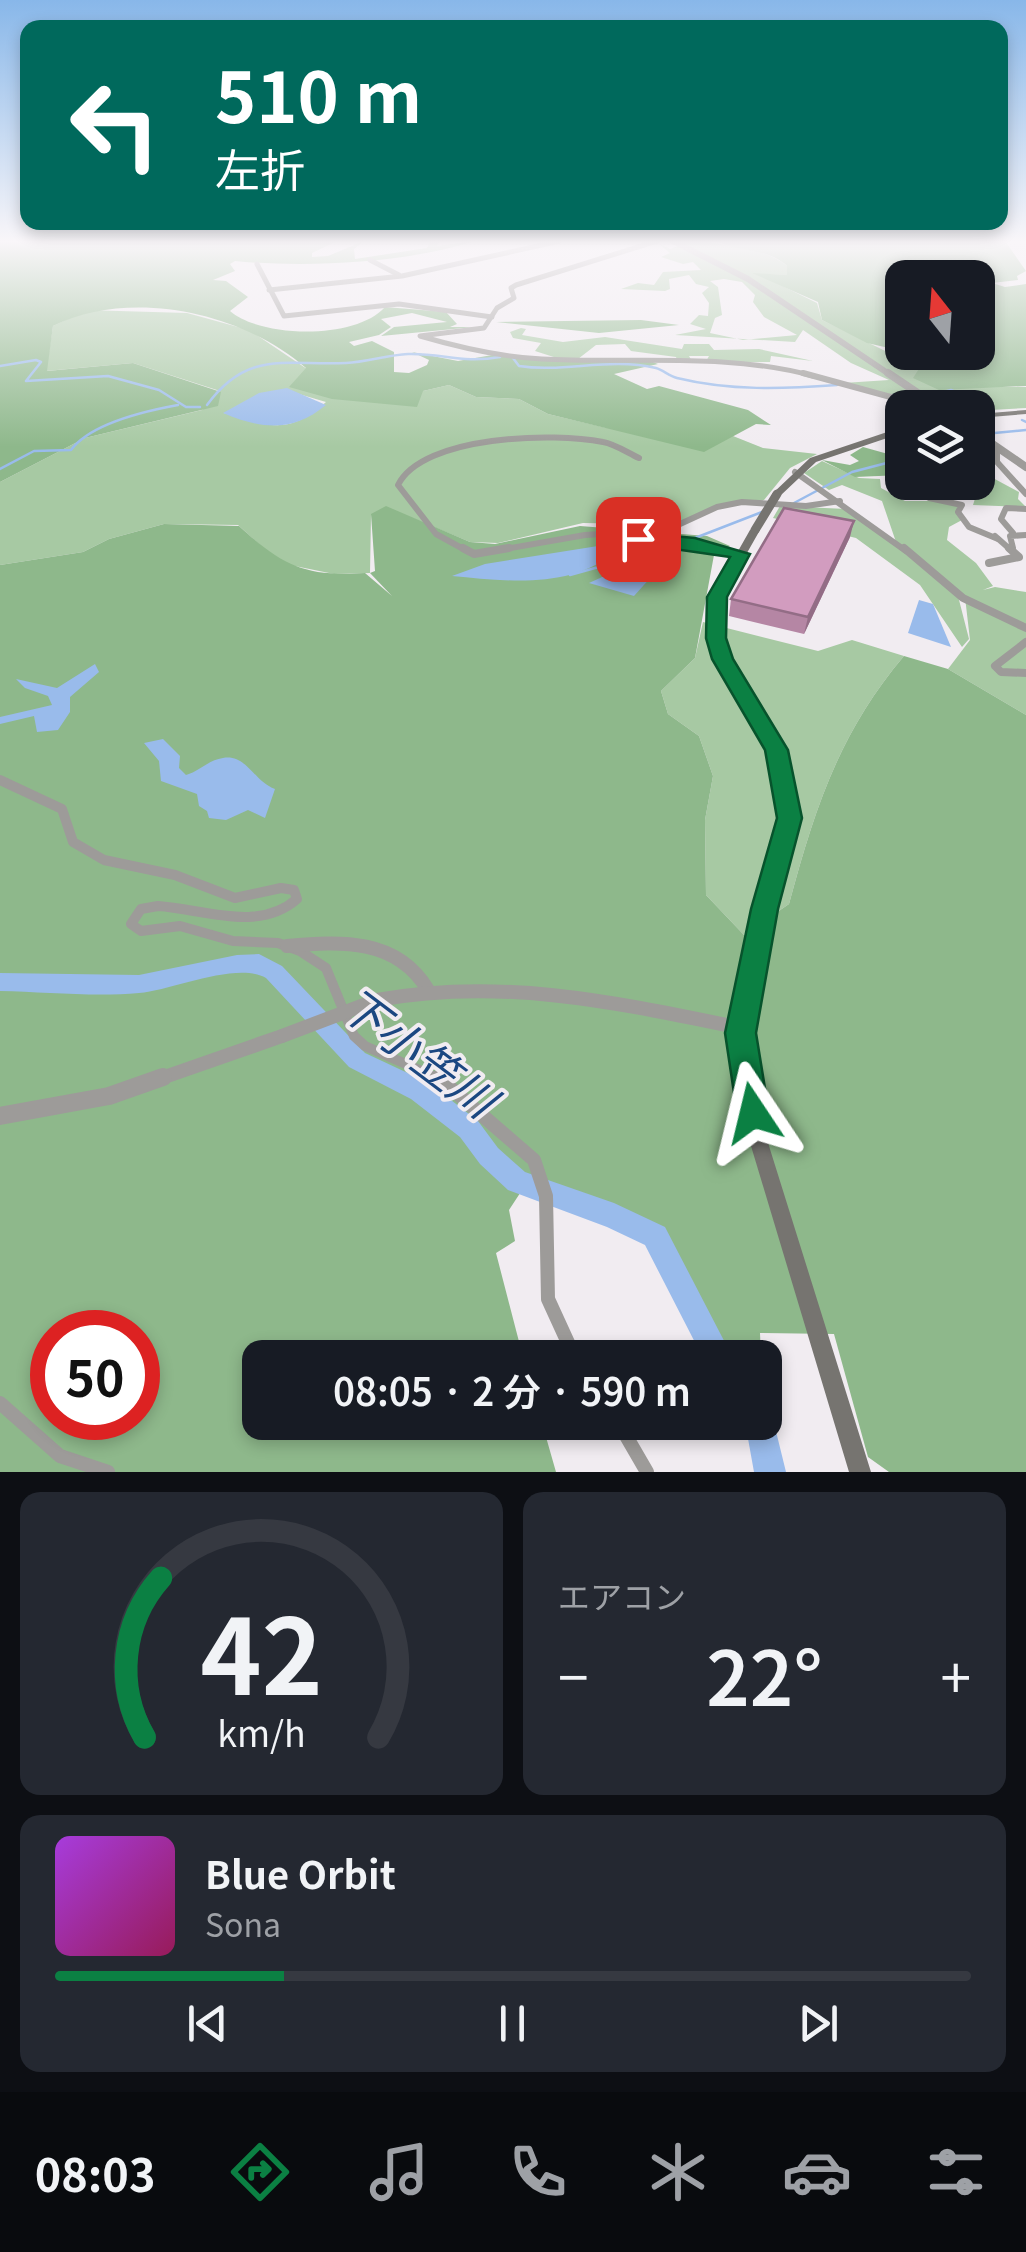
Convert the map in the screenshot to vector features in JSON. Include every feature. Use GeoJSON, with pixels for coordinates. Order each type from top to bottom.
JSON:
{"type":"FeatureCollection","features":[{"type":"Feature","properties":{"kind":"main road"},"geometry":{"type":"LineString","coordinates":[[995,415],[1026,412]]}},
{"type":"Feature","properties":{"kind":"main road"},"geometry":{"type":"LineString","coordinates":[[860,1472],[760,1146],[742,1028],[764,909],[789,818],[777,750],[722,659],[716,638],[717,597],[777,494],[796,472],[837,448],[885,435]]}},
{"type":"Feature","properties":{"kind":"street"},"geometry":{"type":"LineString","coordinates":[[280,310],[284,316],[344,310]]}},
{"type":"Feature","properties":{"kind":"street"},"geometry":{"type":"LineString","coordinates":[[439,310],[492,317]]}},
{"type":"Feature","properties":{"kind":"street"},"geometry":{"type":"LineString","coordinates":[[500,310],[484,328],[420,336],[476,352],[541,360],[621,357],[667,364],[764,362],[885,396]]}},
{"type":"Feature","properties":{"kind":"street"},"geometry":{"type":"LineString","coordinates":[[794,310],[913,390]]}},
{"type":"Feature","properties":{"kind":"street"},"geometry":{"type":"LineString","coordinates":[[639,458],[605,442],[508,438],[438,456],[398,477],[398,485],[436,534],[474,554],[667,530],[717,507],[742,502],[806,506],[840,501]]}},
{"type":"Feature","properties":{"kind":"street"},"geometry":{"type":"LineString","coordinates":[[997,447],[1026,467]]}},
{"type":"Feature","properties":{"kind":"street"},"geometry":{"type":"LineString","coordinates":[[997,447],[997,462],[1026,494]]}},
{"type":"Feature","properties":{"kind":"street"},"geometry":{"type":"LineString","coordinates":[[796,472],[840,501],[962,598],[1026,628]]}},
{"type":"Feature","properties":{"kind":"street"},"geometry":{"type":"LineString","coordinates":[[947,500],[962,506],[958,512],[966,524],[998,539]]}},
{"type":"Feature","properties":{"kind":"street"},"geometry":{"type":"LineString","coordinates":[[1026,509],[1006,508],[1001,519],[1014,533],[1026,535]]}},
{"type":"Feature","properties":{"kind":"street"},"geometry":{"type":"LineString","coordinates":[[984,530],[1021,554]]}},
{"type":"Feature","properties":{"kind":"street"},"geometry":{"type":"LineString","coordinates":[[1014,533],[1007,540],[1021,554]]}},
{"type":"Feature","properties":{"kind":"street"},"geometry":{"type":"LineString","coordinates":[[613,534],[741,554]]}},
{"type":"Feature","properties":{"kind":"street"},"geometry":{"type":"LineString","coordinates":[[989,564],[1018,559],[1021,554]]}},
{"type":"Feature","properties":{"kind":"street"},"geometry":{"type":"LineString","coordinates":[[1026,642],[995,666],[1001,672],[1026,673]]}},
{"type":"Feature","properties":{"kind":"street"},"geometry":{"type":"LineString","coordinates":[[0,780],[62,809],[73,842],[122,868],[190,880],[236,898],[254,897],[280,886],[289,887],[297,895],[292,906],[246,916],[150,905],[135,913],[133,928],[180,926],[234,942],[389,950],[413,964],[428,990]]}},
{"type":"Feature","properties":{"kind":"street"},"geometry":{"type":"LineString","coordinates":[[287,946],[326,968],[354,1036],[365,1046],[440,1078],[534,1160],[547,1205],[544,1285],[564,1340]]}},
{"type":"Feature","properties":{"kind":"street"},"geometry":{"type":"LineString","coordinates":[[0,1116],[108,1096],[377,1000],[428,990],[542,992],[742,1028]]}},
{"type":"Feature","properties":{"kind":"street"},"geometry":{"type":"LineString","coordinates":[[0,1403],[60,1456],[108,1472]]}},
{"type":"Feature","properties":{"kind":"street"},"geometry":{"type":"LineString","coordinates":[[628,1440],[647,1472]]}},
{"type":"Feature","properties":{"kind":"green space"},"geometry":{"type":"Polygon","coordinates":[[[0,310],[112,310],[53,326],[47,371],[133,363],[221,392],[218,406],[85,438],[0,482],[0,310]]]}},
{"type":"Feature","properties":{"kind":"green space"},"geometry":{"type":"Polygon","coordinates":[[[85,310],[187,313],[249,330],[307,369],[423,391],[449,385],[476,397],[519,399],[548,414],[607,428],[732,432],[733,436],[763,448],[817,454],[790,468],[764,500],[717,507],[654,532],[632,528],[643,524],[583,523],[498,543],[470,542],[386,507],[371,515],[370,573],[334,574],[280,563],[238,525],[164,524],[109,539],[83,552],[0,565],[0,482],[85,438],[202,410],[220,391],[133,363],[46,371],[53,326],[85,310]],[[292,392],[224,413],[254,422],[289,424],[326,402],[292,392]]]}},
{"type":"Feature","properties":{"kind":"green space"},"geometry":{"type":"Polygon","coordinates":[[[164,310],[232,310],[244,320],[263,326],[308,332],[353,325],[382,310],[446,312],[457,324],[450,327],[474,327],[381,336],[394,327],[447,322],[412,313],[381,319],[391,327],[379,335],[349,342],[354,346],[372,341],[394,352],[394,372],[409,373],[427,365],[429,360],[412,352],[458,361],[498,354],[535,359],[647,360],[658,364],[614,374],[647,389],[659,386],[748,410],[771,425],[756,424],[704,452],[548,414],[519,399],[476,397],[449,385],[423,391],[417,407],[332,399],[289,387],[306,368],[280,349],[250,332],[164,310]]]}},
{"type":"Feature","properties":{"kind":"green space"},"geometry":{"type":"Polygon","coordinates":[[[708,310],[721,310],[710,333],[736,339],[675,335],[706,329],[690,324],[699,315],[708,316],[708,310]]]}},
{"type":"Feature","properties":{"kind":"green space"},"geometry":{"type":"Polygon","coordinates":[[[759,310],[819,310],[822,320],[885,351],[885,370],[921,370],[914,377],[969,387],[1026,387],[1026,408],[995,410],[995,390],[885,390],[885,396],[843,383],[889,380],[851,363],[803,330],[795,342],[750,339],[797,335],[764,317],[759,310]]]}},
{"type":"Feature","properties":{"kind":"green space"},"geometry":{"type":"Polygon","coordinates":[[[820,310],[885,310],[885,347],[867,343],[822,320],[820,310]]]}},
{"type":"Feature","properties":{"kind":"green space"},"geometry":{"type":"Polygon","coordinates":[[[995,310],[1026,310],[1026,386],[939,390],[913,378],[918,370],[995,370],[995,310]]]}},
{"type":"Feature","properties":{"kind":"green space"},"geometry":{"type":"Polygon","coordinates":[[[641,320],[679,325],[599,333],[496,322],[641,320]]]}},
{"type":"Feature","properties":{"kind":"green space"},"geometry":{"type":"Polygon","coordinates":[[[526,329],[522,335],[563,342],[605,337],[682,349],[684,344],[709,344],[714,350],[759,349],[813,361],[771,356],[770,362],[705,363],[709,356],[689,356],[693,363],[678,363],[676,357],[631,351],[625,344],[596,345],[578,359],[560,359],[535,351],[541,343],[513,338],[510,332],[526,329]]]}},
{"type":"Feature","properties":{"kind":"green space"},"geometry":{"type":"Polygon","coordinates":[[[863,447],[885,453],[885,476],[855,477],[822,460],[850,465],[859,461],[850,455],[863,447]]]}},
{"type":"Feature","properties":{"kind":"green space"},"geometry":{"type":"Polygon","coordinates":[[[822,461],[859,478],[880,479],[885,500],[955,501],[962,520],[949,527],[947,540],[976,563],[993,586],[983,590],[995,587],[1026,592],[1026,715],[948,669],[970,640],[965,597],[896,542],[882,501],[842,485],[829,490],[804,473],[822,461]]]}},
{"type":"Feature","properties":{"kind":"green space"},"geometry":{"type":"Polygon","coordinates":[[[995,479],[1019,492],[1018,499],[1026,507],[973,505],[975,500],[995,500],[995,479]]]}},
{"type":"Feature","properties":{"kind":"green space"},"geometry":{"type":"Polygon","coordinates":[[[386,506],[470,542],[495,544],[580,526],[707,536],[730,546],[714,555],[695,658],[661,691],[668,714],[699,736],[713,776],[705,820],[706,895],[744,935],[789,904],[832,773],[862,714],[904,656],[948,669],[1026,715],[1026,1472],[889,1472],[868,1457],[834,1334],[760,1333],[760,1340],[720,1340],[647,1224],[526,1184],[509,1210],[515,1241],[496,1253],[519,1340],[242,1340],[242,1440],[547,1440],[556,1472],[0,1472],[0,565],[83,552],[109,539],[164,524],[239,526],[295,566],[326,573],[365,573],[392,596],[370,573],[375,571],[371,514],[386,506]]]}},
{"type":"Feature","properties":{"kind":"green space"},"geometry":{"type":"Polygon","coordinates":[[[780,506],[847,509],[958,596],[969,639],[962,647],[920,585],[856,538],[773,518],[780,506]]]}},
{"type":"Feature","properties":{"kind":"green space"},"geometry":{"type":"Polygon","coordinates":[[[703,622],[818,651],[852,640],[904,656],[862,714],[832,773],[789,904],[744,935],[706,895],[705,820],[713,776],[699,736],[668,714],[661,691],[695,658],[703,622]]]}},
{"type":"Feature","properties":{"kind":"water"},"geometry":{"type":"Polygon","coordinates":[[[287,388],[326,405],[301,420],[276,426],[223,413],[259,393],[287,388]]]}},
{"type":"Feature","properties":{"kind":"water"},"geometry":{"type":"Polygon","coordinates":[[[598,546],[617,550],[580,572],[560,577],[516,581],[452,576],[485,564],[598,546]]]}},
{"type":"Feature","properties":{"kind":"water"},"geometry":{"type":"Polygon","coordinates":[[[644,558],[657,560],[661,566],[634,596],[589,583],[644,558]]]}},
{"type":"Feature","properties":{"kind":"water"},"geometry":{"type":"Polygon","coordinates":[[[919,600],[933,604],[951,647],[908,633],[919,600]]]}},
{"type":"Feature","properties":{"kind":"water"},"geometry":{"type":"Polygon","coordinates":[[[95,664],[99,672],[70,697],[70,712],[58,730],[37,732],[34,716],[0,724],[0,717],[52,705],[48,696],[25,688],[16,679],[57,688],[95,664]]]}},
{"type":"Feature","properties":{"kind":"water"},"geometry":{"type":"Polygon","coordinates":[[[163,739],[180,756],[179,768],[186,775],[223,758],[244,764],[275,789],[265,818],[248,810],[226,820],[209,818],[199,806],[197,794],[161,781],[159,761],[144,743],[163,739]]]}},
{"type":"Feature","properties":{"kind":"building"},"geometry":{"type":"Polygon","coordinates":[[[784,508],[854,521],[808,617],[731,599],[784,508]]]}},
{"type":"Feature","properties":{"kind":"waterway"},"geometry":{"type":"LineString","coordinates":[[207,405],[238,375],[269,364],[346,363],[408,354],[500,357]]}},
{"type":"Feature","properties":{"kind":"waterway"},"geometry":{"type":"LineString","coordinates":[[513,358],[519,366],[536,368],[639,365],[677,378],[737,387],[837,385]]}},
{"type":"Feature","properties":{"kind":"waterway"},"geometry":{"type":"LineString","coordinates":[[0,366],[36,360],[41,362],[26,381],[108,376],[159,390],[186,407],[200,407]]}},
{"type":"Feature","properties":{"kind":"waterway"},"geometry":{"type":"LineString","coordinates":[[0,469],[34,451],[71,450],[105,425],[178,405]]}},
{"type":"Feature","properties":{"kind":"waterway"},"geometry":{"type":"LineString","coordinates":[[1022,420],[1026,422]]}},
{"type":"Feature","properties":{"kind":"waterway"},"geometry":{"type":"LineString","coordinates":[[995,433],[1026,430]]}},
{"type":"Feature","properties":{"kind":"waterway"},"geometry":{"type":"LineString","coordinates":[[794,503],[852,472],[885,463]]}},
{"type":"Feature","properties":{"kind":"waterway"},"geometry":{"type":"LineString","coordinates":[[682,543],[762,512]]}},
{"type":"Feature","properties":{"kind":"waterway"},"geometry":{"type":"LineString","coordinates":[[570,575],[674,546]]}},
{"type":"Feature","properties":{"kind":"waterway","name":"下小笠川"},"geometry":{"type":"LineString","coordinates":[[0,982],[139,984],[259,963],[274,972],[357,1060],[420,1091],[469,1129],[489,1156],[517,1181],[614,1216],[655,1236],[710,1340]]}},
{"type":"Feature","properties":{"kind":"waterway","name":"下小笠川"},"geometry":{"type":"LineString","coordinates":[[764,1440],[770,1472]]}},
{"type":"Feature","properties":{"kind":"route"},"geometry":{"type":"LineString","coordinates":[[638,539],[695,544],[741,554],[717,597],[716,638],[722,659],[777,750],[789,818],[764,909],[740,1033],[753,1113]]}}]}
